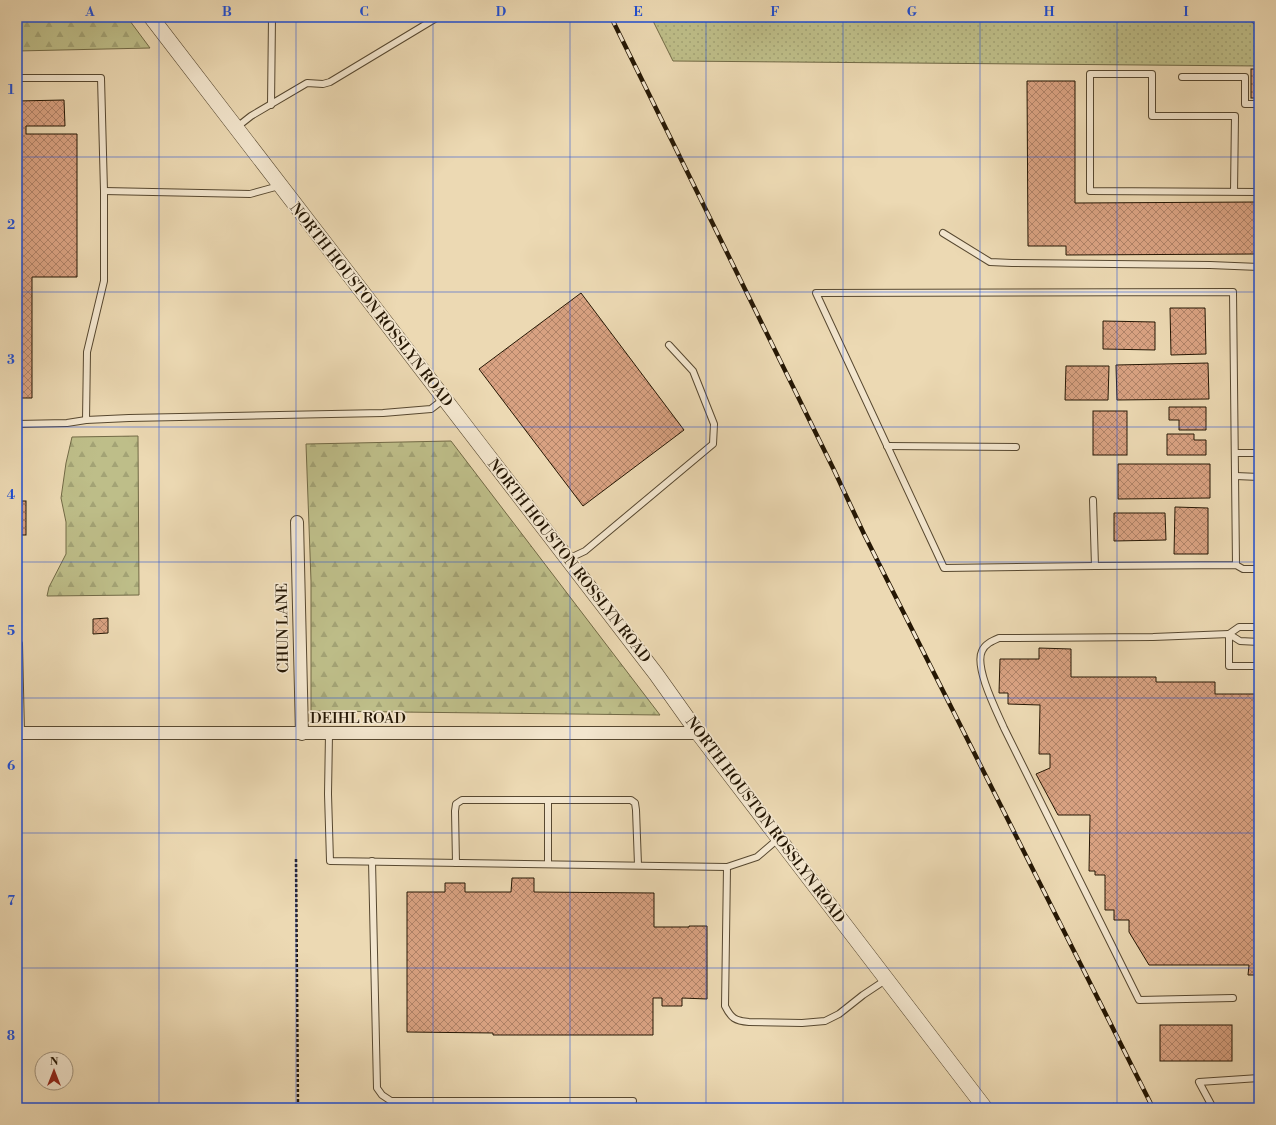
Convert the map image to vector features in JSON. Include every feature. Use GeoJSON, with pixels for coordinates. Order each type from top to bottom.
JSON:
{"type":"FeatureCollection","features":[{"type":"Feature","properties":{"kind":"street","name":"NORTH HOUSTON ROSSLYN ROAD"},"geometry":{"type":"LineString","coordinates":[[151,17],[656,674],[698,733],[985,1108]]}},
{"type":"Feature","properties":{"kind":"street","name":"CHUN LANE"},"geometry":{"type":"LineString","coordinates":[[297,522],[302,734]]}},
{"type":"Feature","properties":{"kind":"street","name":"DEIHL ROAD"},"geometry":{"type":"LineString","coordinates":[[19,733],[698,733]]}},
{"type":"Feature","properties":{"kind":"lane"},"geometry":{"type":"LineString","coordinates":[[271,105],[272,17]]}},
{"type":"Feature","properties":{"kind":"lane"},"geometry":{"type":"LineString","coordinates":[[235,128],[307,83],[323,84],[330,82],[438,17]]}},
{"type":"Feature","properties":{"kind":"lane"},"geometry":{"type":"LineString","coordinates":[[1251,17],[1259,23]]}},
{"type":"Feature","properties":{"kind":"lane"},"geometry":{"type":"LineString","coordinates":[[1234,192],[1235,116],[1152,116],[1152,74],[1090,74],[1090,192],[1234,192],[1259,192]]}},
{"type":"Feature","properties":{"kind":"lane"},"geometry":{"type":"LineString","coordinates":[[1182,77],[1245,78],[1245,104],[1259,104]]}},
{"type":"Feature","properties":{"kind":"lane"},"geometry":{"type":"LineString","coordinates":[[17,78],[101,78],[104,192],[104,281],[87,352],[86,420]]}},
{"type":"Feature","properties":{"kind":"lane"},"geometry":{"type":"LineString","coordinates":[[104,192],[250,194],[280,186]]}},
{"type":"Feature","properties":{"kind":"lane"},"geometry":{"type":"LineString","coordinates":[[943,233],[990,262],[1012,264],[1196,265],[1259,267]]}},
{"type":"Feature","properties":{"kind":"lane"},"geometry":{"type":"LineString","coordinates":[[1236,565],[1236,476],[1232,292],[816,293],[944,568],[1236,565],[1243,569],[1259,569]]}},
{"type":"Feature","properties":{"kind":"lane"},"geometry":{"type":"LineString","coordinates":[[568,559],[585,551],[713,444],[714,424],[693,371],[669,345]]}},
{"type":"Feature","properties":{"kind":"lane"},"geometry":{"type":"LineString","coordinates":[[17,424],[67,423],[86,420],[240,415],[383,413],[431,409],[444,399]]}},
{"type":"Feature","properties":{"kind":"lane"},"geometry":{"type":"LineString","coordinates":[[887,446],[1016,447]]}},
{"type":"Feature","properties":{"kind":"lane"},"geometry":{"type":"LineString","coordinates":[[1235,453],[1259,453]]}},
{"type":"Feature","properties":{"kind":"lane"},"geometry":{"type":"LineString","coordinates":[[1236,476],[1259,477]]}},
{"type":"Feature","properties":{"kind":"lane"},"geometry":{"type":"LineString","coordinates":[[1093,500],[1095,566]]}},
{"type":"Feature","properties":{"kind":"lane"},"geometry":{"type":"LineString","coordinates":[[1233,998],[1139,1000],[1004,728],[986,686],[980,663],[982,652],[990,642],[999,638],[1153,637],[1229,634],[1239,627],[1259,627]]}},
{"type":"Feature","properties":{"kind":"lane"},"geometry":{"type":"LineString","coordinates":[[1229,634],[1240,641],[1259,642]]}},
{"type":"Feature","properties":{"kind":"lane"},"geometry":{"type":"LineString","coordinates":[[1229,634],[1229,666],[1259,666]]}},
{"type":"Feature","properties":{"kind":"lane"},"geometry":{"type":"LineString","coordinates":[[19,733],[20,644]]}},
{"type":"Feature","properties":{"kind":"lane"},"geometry":{"type":"LineString","coordinates":[[329,734],[328,794],[330,861],[727,867],[757,857],[778,838]]}},
{"type":"Feature","properties":{"kind":"lane"},"geometry":{"type":"LineString","coordinates":[[456,862],[455,811],[456,804],[462,800],[631,800],[635,803],[638,865]]}},
{"type":"Feature","properties":{"kind":"lane"},"geometry":{"type":"LineString","coordinates":[[548,800],[548,864]]}},
{"type":"Feature","properties":{"kind":"lane"},"geometry":{"type":"LineString","coordinates":[[372,861],[377,1088],[382,1095],[391,1101],[633,1101]]}},
{"type":"Feature","properties":{"kind":"lane"},"geometry":{"type":"LineString","coordinates":[[727,867],[725,1006],[731,1017],[740,1021],[749,1022],[802,1023],[825,1021],[839,1014],[863,995],[887,979]]}},
{"type":"Feature","properties":{"kind":"lane"},"geometry":{"type":"LineString","coordinates":[[1213,1108],[1199,1082],[1259,1078]]}},
{"type":"Feature","properties":{"kind":"path"},"geometry":{"type":"LineString","coordinates":[[296,858],[298,1108]]}},
{"type":"Feature","properties":{"kind":"green space"},"geometry":{"type":"Polygon","coordinates":[[[17,17],[127,17],[150,48],[17,51],[17,17]]]}},
{"type":"Feature","properties":{"kind":"green space"},"geometry":{"type":"Polygon","coordinates":[[[651,17],[1259,17],[1259,66],[673,61],[651,17]]]}},
{"type":"Feature","properties":{"kind":"green space"},"geometry":{"type":"Polygon","coordinates":[[[138,436],[139,595],[47,596],[49,587],[66,554],[66,522],[61,498],[66,463],[72,437],[138,436]]]}},
{"type":"Feature","properties":{"kind":"green space"},"geometry":{"type":"Polygon","coordinates":[[[451,441],[660,715],[311,711],[311,581],[306,444],[451,441]]]}},
{"type":"Feature","properties":{"kind":"building"},"geometry":{"type":"Polygon","coordinates":[[[1251,69],[1259,69],[1259,98],[1251,98],[1251,69]]]}},
{"type":"Feature","properties":{"kind":"building"},"geometry":{"type":"Polygon","coordinates":[[[1027,81],[1075,81],[1075,203],[1255,202],[1255,254],[1066,255],[1066,246],[1028,246],[1027,81]]]}},
{"type":"Feature","properties":{"kind":"building"},"geometry":{"type":"Polygon","coordinates":[[[64,100],[65,126],[26,126],[26,134],[77,134],[77,277],[32,277],[32,398],[17,398],[17,101],[64,100]]]}},
{"type":"Feature","properties":{"kind":"building"},"geometry":{"type":"Polygon","coordinates":[[[581,293],[684,430],[583,506],[479,369],[581,293]]]}},
{"type":"Feature","properties":{"kind":"building"},"geometry":{"type":"Polygon","coordinates":[[[1170,308],[1205,308],[1206,354],[1171,355],[1170,308]]]}},
{"type":"Feature","properties":{"kind":"building"},"geometry":{"type":"Polygon","coordinates":[[[1103,321],[1155,322],[1155,350],[1103,349],[1103,321]]]}},
{"type":"Feature","properties":{"kind":"building"},"geometry":{"type":"Polygon","coordinates":[[[1208,363],[1209,399],[1117,400],[1116,365],[1208,363]]]}},
{"type":"Feature","properties":{"kind":"building"},"geometry":{"type":"Polygon","coordinates":[[[1066,366],[1109,366],[1108,400],[1065,400],[1066,366]]]}},
{"type":"Feature","properties":{"kind":"building"},"geometry":{"type":"Polygon","coordinates":[[[1259,390],[1259,443],[1258,443],[1258,391],[1259,390]]]}},
{"type":"Feature","properties":{"kind":"building"},"geometry":{"type":"Polygon","coordinates":[[[1169,407],[1206,407],[1206,430],[1179,430],[1179,420],[1169,420],[1169,407]]]}},
{"type":"Feature","properties":{"kind":"building"},"geometry":{"type":"Polygon","coordinates":[[[1093,411],[1127,411],[1127,455],[1093,455],[1093,411]]]}},
{"type":"Feature","properties":{"kind":"building"},"geometry":{"type":"Polygon","coordinates":[[[1167,434],[1194,434],[1194,440],[1206,440],[1206,455],[1167,455],[1167,434]]]}},
{"type":"Feature","properties":{"kind":"building"},"geometry":{"type":"Polygon","coordinates":[[[1118,464],[1210,464],[1210,498],[1118,499],[1118,464]]]}},
{"type":"Feature","properties":{"kind":"building"},"geometry":{"type":"Polygon","coordinates":[[[17,501],[26,501],[26,535],[17,535],[17,501]]]}},
{"type":"Feature","properties":{"kind":"building"},"geometry":{"type":"Polygon","coordinates":[[[1175,507],[1208,508],[1208,554],[1174,554],[1175,507]]]}},
{"type":"Feature","properties":{"kind":"building"},"geometry":{"type":"Polygon","coordinates":[[[1114,513],[1165,513],[1166,540],[1114,541],[1114,513]]]}},
{"type":"Feature","properties":{"kind":"building"},"geometry":{"type":"Polygon","coordinates":[[[108,618],[108,633],[93,634],[93,619],[108,618]]]}},
{"type":"Feature","properties":{"kind":"building"},"geometry":{"type":"Polygon","coordinates":[[[1039,648],[1071,649],[1071,677],[1156,677],[1156,682],[1215,682],[1215,694],[1259,694],[1259,966],[1257,966],[1257,975],[1248,975],[1249,965],[1149,965],[1129,932],[1129,920],[1114,920],[1114,910],[1105,910],[1105,875],[1095,875],[1095,871],[1089,871],[1090,815],[1058,815],[1036,774],[1050,768],[1050,754],[1039,754],[1040,705],[1008,704],[1008,693],[999,693],[1000,659],[1039,659],[1039,648]]]}},
{"type":"Feature","properties":{"kind":"building"},"geometry":{"type":"Polygon","coordinates":[[[512,878],[534,878],[534,892],[654,893],[654,927],[707,926],[707,999],[682,998],[682,1006],[662,1006],[662,998],[653,998],[653,1035],[493,1035],[493,1033],[407,1032],[407,892],[445,892],[445,883],[465,883],[465,892],[511,892],[512,878]]]}},
{"type":"Feature","properties":{"kind":"building"},"geometry":{"type":"Polygon","coordinates":[[[1160,1025],[1232,1025],[1232,1061],[1160,1061],[1160,1025]]]}},
{"type":"Feature","properties":{"kind":"building"},"geometry":{"type":"Polygon","coordinates":[[[1114,1103],[1116,1108],[1107,1108],[1114,1103]]]}},
{"type":"Feature","properties":{"kind":"railway"},"geometry":{"type":"LineString","coordinates":[[611,17],[864,534],[1153,1108]]}}]}
